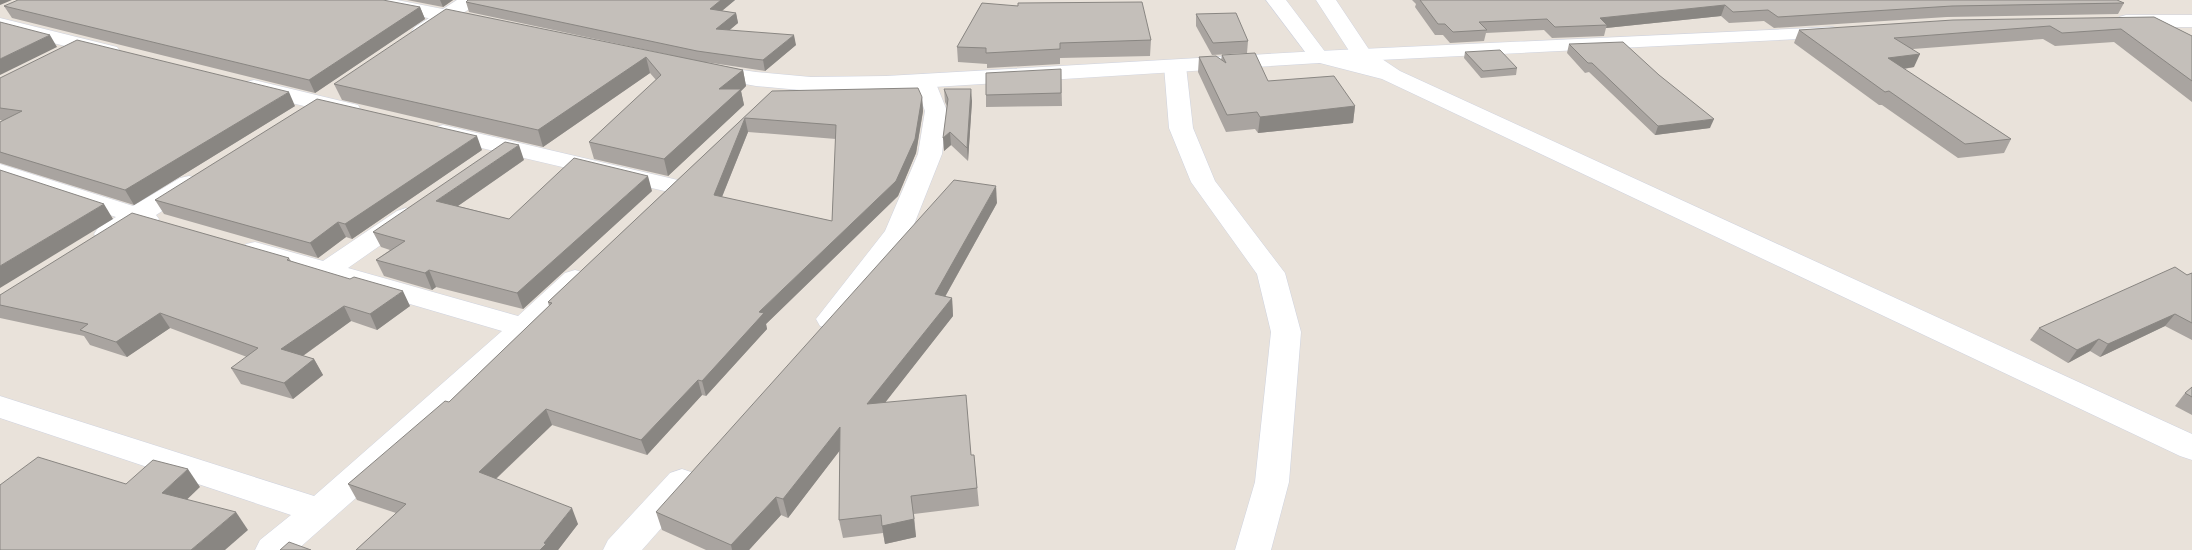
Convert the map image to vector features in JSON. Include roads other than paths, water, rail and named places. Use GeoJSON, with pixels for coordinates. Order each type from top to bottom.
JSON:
{"type":"FeatureCollection","features":[{"type":"Feature","properties":{"kind":"street"},"geometry":{"type":"LineString","coordinates":[[368,0],[496,25]]}},
{"type":"Feature","properties":{"kind":"street"},"geometry":{"type":"LineString","coordinates":[[404,43],[470,0]]}},
{"type":"Feature","properties":{"kind":"street"},"geometry":{"type":"LineString","coordinates":[[1276,0],[1319,57],[1392,76]]}},
{"type":"Feature","properties":{"kind":"street"},"geometry":{"type":"LineString","coordinates":[[1326,0],[1362,55],[1392,76],[2192,448]]}},
{"type":"Feature","properties":{"kind":"street"},"geometry":{"type":"LineString","coordinates":[[2103,22],[2192,21]]}},
{"type":"Feature","properties":{"kind":"street"},"geometry":{"type":"LineString","coordinates":[[0,24],[129,56]]}},
{"type":"Feature","properties":{"kind":"street"},"geometry":{"type":"LineString","coordinates":[[690,67],[756,79],[811,84],[926,81],[1319,57],[1852,32]]}},
{"type":"Feature","properties":{"kind":"street"},"geometry":{"type":"LineString","coordinates":[[57,56],[82,44]]}},
{"type":"Feature","properties":{"kind":"street"},"geometry":{"type":"LineString","coordinates":[[1178,66],[1181,128],[1199,173],[1203,182],[1270,273],[1286,332],[1272,482],[1253,550]]}},
{"type":"Feature","properties":{"kind":"street"},"geometry":{"type":"LineString","coordinates":[[812,338],[852,294],[898,232],[930,154],[936,111],[926,81]]}},
{"type":"Feature","properties":{"kind":"street"},"geometry":{"type":"LineString","coordinates":[[233,82],[375,116]]}},
{"type":"Feature","properties":{"kind":"street"},"geometry":{"type":"LineString","coordinates":[[764,101],[785,82]]}},
{"type":"Feature","properties":{"kind":"street"},"geometry":{"type":"LineString","coordinates":[[294,118],[342,86]]}},
{"type":"Feature","properties":{"kind":"street"},"geometry":{"type":"LineString","coordinates":[[422,127],[506,147],[680,180],[652,206]]}},
{"type":"Feature","properties":{"kind":"street"},"geometry":{"type":"LineString","coordinates":[[482,164],[506,147]]}},
{"type":"Feature","properties":{"kind":"street"},"geometry":{"type":"LineString","coordinates":[[88,247],[210,170]]}},
{"type":"Feature","properties":{"kind":"street"},"geometry":{"type":"LineString","coordinates":[[0,171],[174,227]]}},
{"type":"Feature","properties":{"kind":"street"},"geometry":{"type":"LineString","coordinates":[[326,271],[424,203]]}},
{"type":"Feature","properties":{"kind":"street"},"geometry":{"type":"LineString","coordinates":[[231,244],[523,327]]}},
{"type":"Feature","properties":{"kind":"street"},"geometry":{"type":"LineString","coordinates":[[273,550],[320,511],[594,260]]}},
{"type":"Feature","properties":{"kind":"street"},"geometry":{"type":"LineString","coordinates":[[0,407],[320,511]]}},
{"type":"Feature","properties":{"kind":"street"},"geometry":{"type":"LineString","coordinates":[[627,548],[699,464]]}}]}
